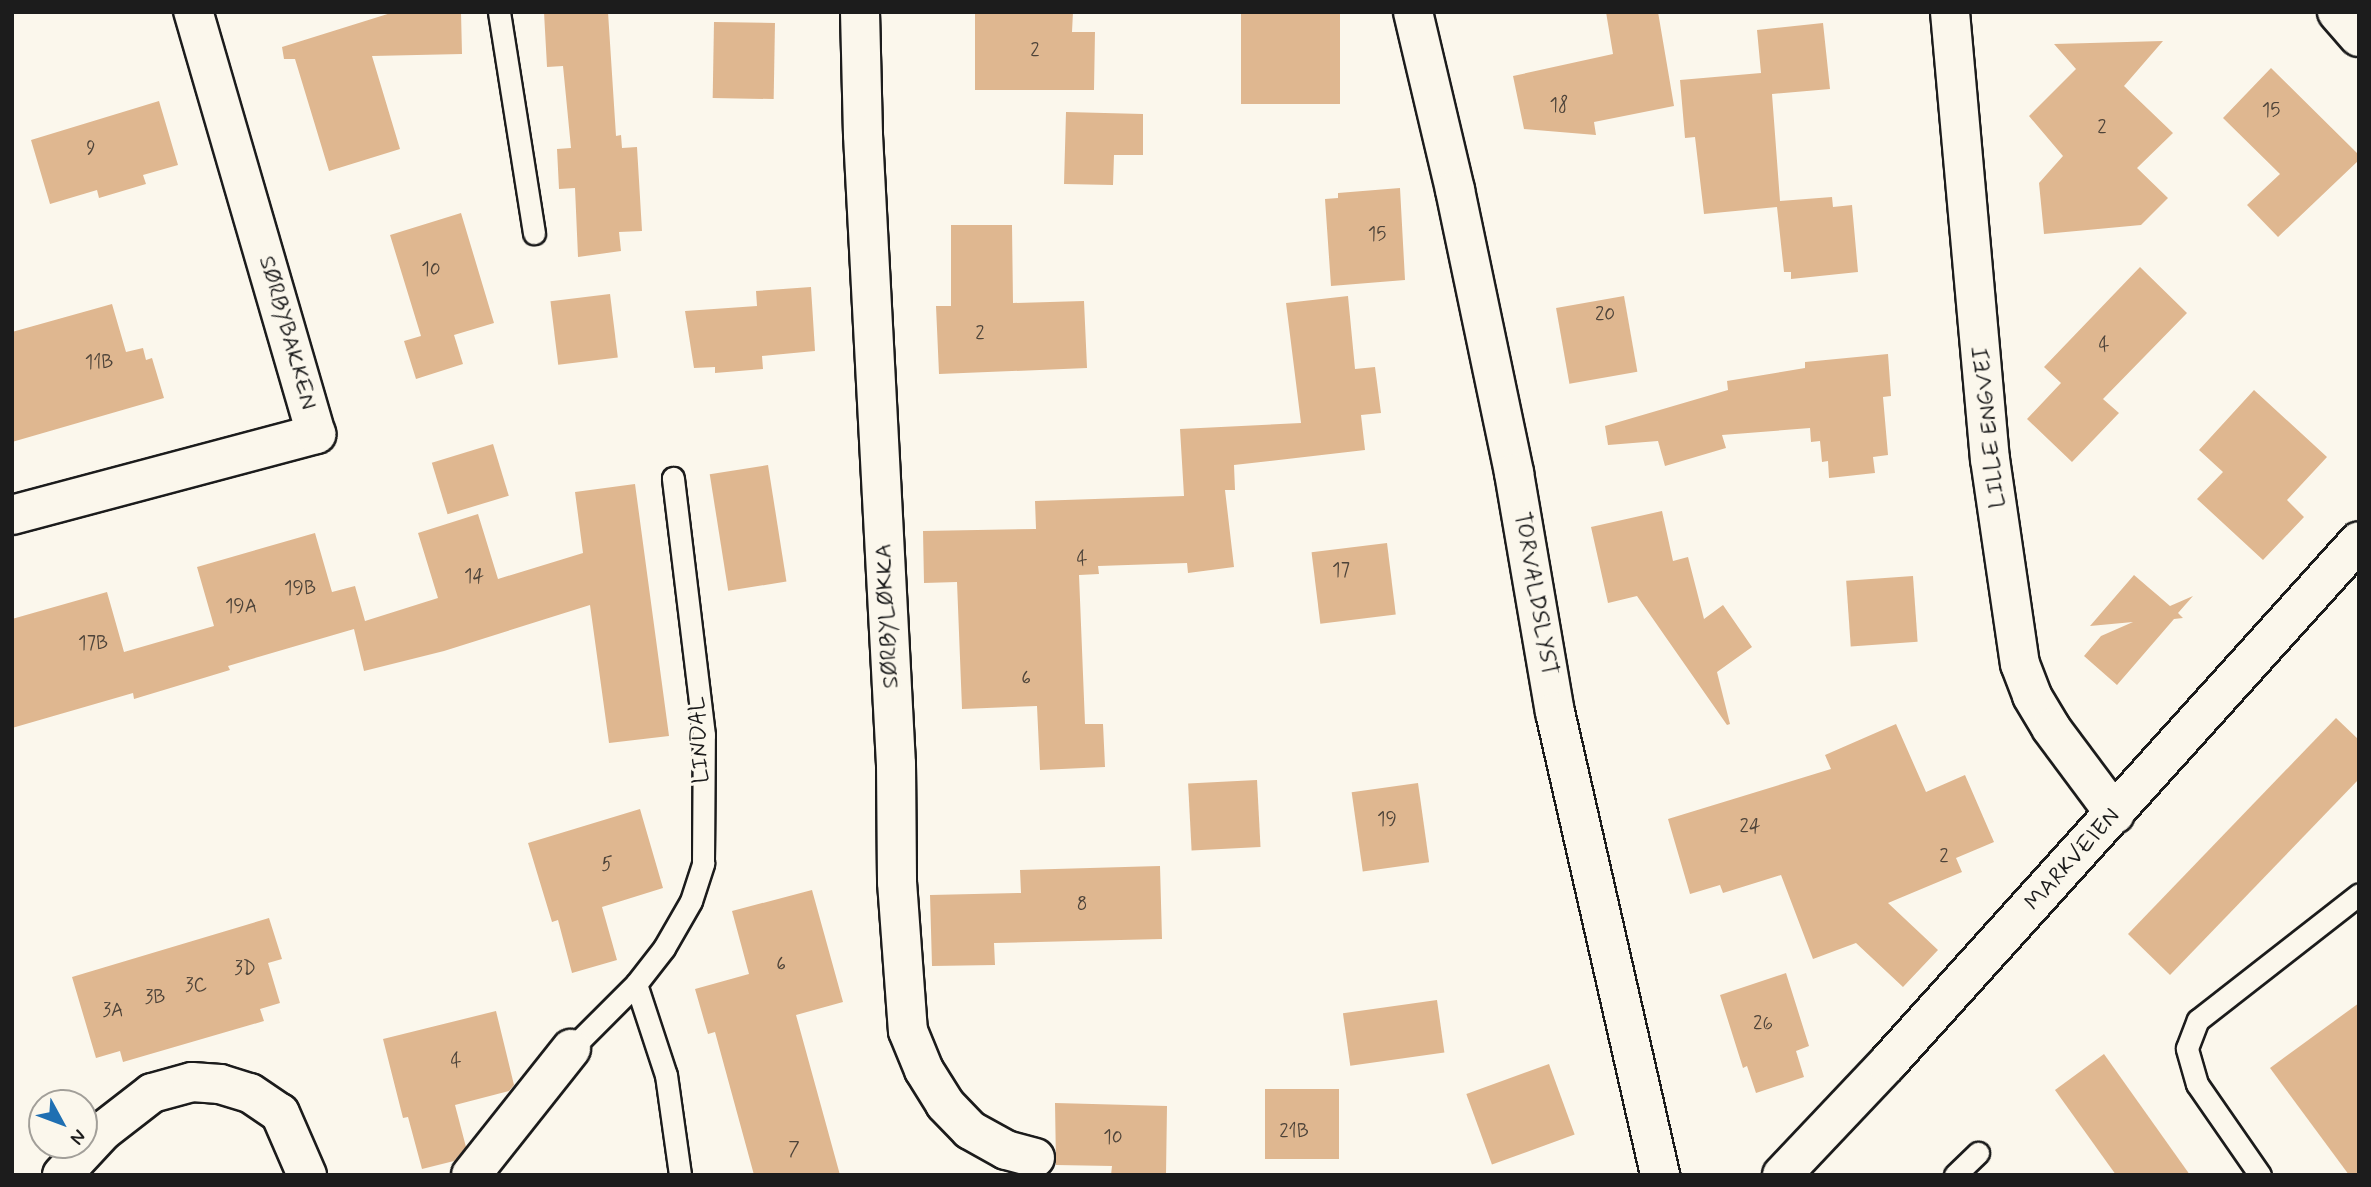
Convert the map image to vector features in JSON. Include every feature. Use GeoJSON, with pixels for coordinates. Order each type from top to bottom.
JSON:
{"type":"FeatureCollection","features":[{"type":"Feature","properties":{"kind":"street","name":"SØRBYBAKKEN"},"geometry":{"type":"LineString","coordinates":[[12,515],[316,434],[193,12]]}},
{"type":"Feature","properties":{"kind":"street","name":"SØRBYLØKKA"},"geometry":{"type":"LineString","coordinates":[[860,12],[863,135],[896,764],[897,882],[908,1031],[924,1070],[945,1104],[970,1130],[1006,1150],[1035,1158]]}},
{"type":"Feature","properties":{"kind":"street","name":"TORVALDSLYST"},"geometry":{"type":"LineString","coordinates":[[1413,12],[1455,190],[1514,473],[1555,712],[1660,1175]]}},
{"type":"Feature","properties":{"kind":"street","name":"LILLE ENGVEI"},"geometry":{"type":"LineString","coordinates":[[1950,12],[1990,460],[2020,664],[2032,696],[2051,728],[2115,814]]}},
{"type":"Feature","properties":{"kind":"street"},"geometry":{"type":"LineString","coordinates":[[2337,12],[2359,37]]}},
{"type":"Feature","properties":{"kind":"street","name":"MARKVEIEN"},"geometry":{"type":"LineString","coordinates":[[1782,1175],[2115,814],[2359,541]]}},
{"type":"Feature","properties":{"kind":"street","name":"LINDAL"},"geometry":{"type":"LineString","coordinates":[[471,1175],[571,1049]]}},
{"type":"Feature","properties":{"kind":"street"},"geometry":{"type":"LineString","coordinates":[[62,1175],[103,1130],[152,1093],[192,1082],[220,1084],[250,1093],[280,1113],[307,1175]]}},
{"type":"Feature","properties":{"kind":"lane"},"geometry":{"type":"LineString","coordinates":[[499,12],[534,233]]}},
{"type":"Feature","properties":{"kind":"lane","name":"LINDAL"},"geometry":{"type":"LineString","coordinates":[[571,1049],[636,984],[664,948],[691,901],[703,863],[704,734],[673,478]]}},
{"type":"Feature","properties":{"kind":"lane"},"geometry":{"type":"LineString","coordinates":[[2260,1175],[2197,1084],[2188,1048],[2198,1020],[2359,894]]}},
{"type":"Feature","properties":{"kind":"lane"},"geometry":{"type":"LineString","coordinates":[[636,984],[666,1076],[680,1175]]}},
{"type":"Feature","properties":{"kind":"lane"},"geometry":{"type":"LineString","coordinates":[[1955,1175],[1978,1153]]}},
{"type":"Feature","properties":{"kind":"building"},"geometry":{"type":"Polygon","coordinates":[[[394,12],[461,12],[462,54],[372,56],[400,149],[329,171],[295,59],[284,59],[282,47],[394,12]]]}},
{"type":"Feature","properties":{"kind":"building"},"geometry":{"type":"Polygon","coordinates":[[[544,12],[608,12],[616,136],[621,135],[622,148],[637,147],[642,231],[619,232],[621,251],[578,257],[575,188],[559,189],[557,149],[571,148],[563,66],[547,67],[544,12]]]}},
{"type":"Feature","properties":{"kind":"building"},"geometry":{"type":"Polygon","coordinates":[[[1073,12],[1072,32],[1095,32],[1094,90],[975,90],[975,14],[1073,12]]]}},
{"type":"Feature","properties":{"kind":"building"},"geometry":{"type":"Polygon","coordinates":[[[1241,12],[1340,12],[1340,104],[1241,104],[1241,12]]]}},
{"type":"Feature","properties":{"kind":"building"},"geometry":{"type":"Polygon","coordinates":[[[1606,12],[1658,12],[1674,106],[1594,122],[1596,135],[1524,129],[1513,76],[1613,54],[1606,12]]]}},
{"type":"Feature","properties":{"kind":"building"},"geometry":{"type":"Polygon","coordinates":[[[714,22],[775,23],[774,99],[713,98],[714,22]]]}},
{"type":"Feature","properties":{"kind":"building"},"geometry":{"type":"Polygon","coordinates":[[[1823,23],[1830,89],[1772,94],[1780,201],[1832,197],[1833,207],[1852,205],[1858,272],[1791,279],[1791,272],[1784,272],[1777,207],[1704,214],[1695,137],[1685,138],[1680,80],[1761,73],[1757,30],[1823,23]]]}},
{"type":"Feature","properties":{"kind":"building"},"geometry":{"type":"Polygon","coordinates":[[[2163,41],[2124,86],[2173,133],[2137,168],[2168,198],[2141,225],[2044,234],[2039,183],[2063,156],[2029,116],[2076,69],[2054,44],[2163,41]]]}},
{"type":"Feature","properties":{"kind":"building"},"geometry":{"type":"Polygon","coordinates":[[[2271,68],[2359,155],[2359,160],[2278,237],[2247,205],[2280,174],[2223,118],[2271,68]]]}},
{"type":"Feature","properties":{"kind":"building"},"geometry":{"type":"Polygon","coordinates":[[[159,101],[178,165],[143,175],[146,184],[99,198],[97,190],[50,204],[31,140],[159,101]]]}},
{"type":"Feature","properties":{"kind":"building"},"geometry":{"type":"Polygon","coordinates":[[[1066,112],[1143,114],[1143,155],[1114,155],[1113,185],[1064,184],[1066,112]]]}},
{"type":"Feature","properties":{"kind":"building"},"geometry":{"type":"Polygon","coordinates":[[[1400,188],[1405,280],[1331,286],[1325,199],[1338,198],[1338,193],[1400,188]]]}},
{"type":"Feature","properties":{"kind":"building"},"geometry":{"type":"Polygon","coordinates":[[[461,213],[494,323],[454,335],[463,364],[416,379],[404,341],[421,336],[390,235],[461,213]]]}},
{"type":"Feature","properties":{"kind":"building"},"geometry":{"type":"Polygon","coordinates":[[[951,225],[1012,225],[1013,303],[1084,301],[1087,368],[939,374],[936,306],[951,306],[951,225]]]}},
{"type":"Feature","properties":{"kind":"building"},"geometry":{"type":"Polygon","coordinates":[[[2140,267],[2187,313],[2103,399],[2119,413],[2072,462],[2027,419],[2061,383],[2044,367],[2140,267]]]}},
{"type":"Feature","properties":{"kind":"building"},"geometry":{"type":"Polygon","coordinates":[[[811,287],[815,351],[762,356],[763,369],[715,373],[715,367],[694,368],[685,311],[757,306],[756,291],[811,287]]]}},
{"type":"Feature","properties":{"kind":"building"},"geometry":{"type":"Polygon","coordinates":[[[610,294],[618,358],[558,365],[550,301],[610,294]]]}},
{"type":"Feature","properties":{"kind":"building"},"geometry":{"type":"Polygon","coordinates":[[[1348,296],[1355,369],[1375,367],[1381,413],[1361,415],[1365,450],[1234,465],[1235,490],[1225,490],[1234,567],[1188,573],[1187,563],[1098,566],[1099,574],[1079,575],[1085,724],[1103,724],[1105,767],[1040,770],[1037,706],[962,709],[957,582],[924,583],[923,531],[1036,529],[1035,501],[1184,496],[1180,429],[1301,423],[1286,303],[1348,296]]]}},
{"type":"Feature","properties":{"kind":"building"},"geometry":{"type":"Polygon","coordinates":[[[1624,296],[1637,372],[1569,384],[1556,308],[1624,296]]]}},
{"type":"Feature","properties":{"kind":"building"},"geometry":{"type":"Polygon","coordinates":[[[112,304],[126,352],[143,348],[146,360],[152,358],[164,398],[12,442],[12,332],[112,304]]]}},
{"type":"Feature","properties":{"kind":"building"},"geometry":{"type":"Polygon","coordinates":[[[1888,354],[1891,396],[1883,397],[1888,455],[1873,457],[1875,473],[1829,478],[1828,461],[1822,462],[1820,441],[1811,442],[1810,428],[1722,435],[1726,448],[1665,466],[1658,441],[1608,445],[1605,426],[1728,390],[1727,381],[1805,368],[1805,362],[1888,354]]]}},
{"type":"Feature","properties":{"kind":"building"},"geometry":{"type":"Polygon","coordinates":[[[2254,390],[2327,457],[2287,500],[2304,517],[2263,560],[2197,499],[2223,472],[2199,450],[2254,390]]]}},
{"type":"Feature","properties":{"kind":"building"},"geometry":{"type":"Polygon","coordinates":[[[493,444],[509,496],[448,514],[432,463],[493,444]]]}},
{"type":"Feature","properties":{"kind":"building"},"geometry":{"type":"Polygon","coordinates":[[[768,465],[786,582],[728,591],[710,474],[768,465]]]}},
{"type":"Feature","properties":{"kind":"building"},"geometry":{"type":"Polygon","coordinates":[[[635,484],[669,736],[609,743],[590,605],[444,651],[364,671],[354,629],[228,666],[230,670],[134,699],[133,693],[12,728],[12,619],[107,592],[124,652],[214,626],[197,567],[315,533],[332,592],[355,586],[365,621],[438,598],[418,533],[478,514],[498,579],[583,553],[575,492],[635,484]]]}},
{"type":"Feature","properties":{"kind":"building"},"geometry":{"type":"Polygon","coordinates":[[[1662,511],[1673,561],[1688,557],[1704,619],[1723,605],[1752,647],[1717,672],[1730,724],[1727,725],[1637,596],[1608,603],[1591,527],[1662,511]]]}},
{"type":"Feature","properties":{"kind":"building"},"geometry":{"type":"Polygon","coordinates":[[[1387,543],[1396,614],[1320,624],[1312,552],[1387,543]]]}},
{"type":"Feature","properties":{"kind":"building"},"geometry":{"type":"Polygon","coordinates":[[[2134,575],[2170,606],[2193,596],[2178,613],[2183,618],[2174,619],[2117,685],[2084,656],[2101,636],[2133,622],[2090,626],[2134,575]]]}},
{"type":"Feature","properties":{"kind":"building"},"geometry":{"type":"Polygon","coordinates":[[[1913,576],[1918,642],[1851,647],[1846,581],[1913,576]]]}},
{"type":"Feature","properties":{"kind":"building"},"geometry":{"type":"Polygon","coordinates":[[[2336,718],[2359,740],[2359,779],[2170,975],[2128,934],[2336,718]]]}},
{"type":"Feature","properties":{"kind":"building"},"geometry":{"type":"Polygon","coordinates":[[[1896,724],[1926,792],[1965,775],[1994,842],[1956,858],[1962,872],[1888,903],[1938,950],[1903,987],[1856,943],[1813,959],[1781,875],[1723,893],[1720,885],[1690,894],[1668,819],[1831,769],[1825,755],[1896,724]]]}},
{"type":"Feature","properties":{"kind":"building"},"geometry":{"type":"Polygon","coordinates":[[[1257,780],[1261,847],[1192,851],[1188,784],[1257,780]]]}},
{"type":"Feature","properties":{"kind":"building"},"geometry":{"type":"Polygon","coordinates":[[[1418,783],[1429,862],[1363,872],[1352,792],[1418,783]]]}},
{"type":"Feature","properties":{"kind":"building"},"geometry":{"type":"Polygon","coordinates":[[[640,809],[663,888],[602,907],[617,960],[572,973],[558,920],[552,922],[528,843],[640,809]]]}},
{"type":"Feature","properties":{"kind":"building"},"geometry":{"type":"Polygon","coordinates":[[[1160,866],[1162,939],[994,943],[995,965],[932,966],[930,895],[1021,893],[1020,870],[1160,866]]]}},
{"type":"Feature","properties":{"kind":"building"},"geometry":{"type":"Polygon","coordinates":[[[812,890],[843,1002],[796,1015],[840,1175],[754,1175],[715,1032],[708,1034],[695,989],[749,974],[732,911],[812,890]]]}},
{"type":"Feature","properties":{"kind":"building"},"geometry":{"type":"Polygon","coordinates":[[[269,918],[282,959],[268,963],[280,1003],[260,1009],[264,1021],[123,1062],[120,1051],[96,1058],[72,977],[269,918]]]}},
{"type":"Feature","properties":{"kind":"building"},"geometry":{"type":"Polygon","coordinates":[[[1786,973],[1809,1046],[1796,1051],[1804,1077],[1756,1093],[1747,1066],[1743,1068],[1720,995],[1786,973]]]}},
{"type":"Feature","properties":{"kind":"building"},"geometry":{"type":"Polygon","coordinates":[[[1437,1000],[1444,1052],[1350,1066],[1343,1013],[1437,1000]]]}},
{"type":"Feature","properties":{"kind":"building"},"geometry":{"type":"Polygon","coordinates":[[[2359,1003],[2359,1175],[2349,1175],[2270,1068],[2359,1003]]]}},
{"type":"Feature","properties":{"kind":"building"},"geometry":{"type":"Polygon","coordinates":[[[496,1011],[514,1085],[509,1091],[455,1105],[466,1147],[454,1161],[422,1169],[408,1117],[403,1118],[383,1039],[496,1011]]]}},
{"type":"Feature","properties":{"kind":"building"},"geometry":{"type":"Polygon","coordinates":[[[2104,1054],[2190,1175],[2116,1175],[2055,1090],[2104,1054]]]}},
{"type":"Feature","properties":{"kind":"building"},"geometry":{"type":"Polygon","coordinates":[[[1549,1064],[1575,1134],[1492,1165],[1466,1094],[1549,1064]]]}},
{"type":"Feature","properties":{"kind":"building"},"geometry":{"type":"Polygon","coordinates":[[[1265,1089],[1339,1089],[1339,1159],[1265,1159],[1265,1089]]]}},
{"type":"Feature","properties":{"kind":"building"},"geometry":{"type":"Polygon","coordinates":[[[1055,1103],[1167,1106],[1166,1175],[1111,1175],[1112,1166],[1056,1165],[1055,1103]]]}}]}
